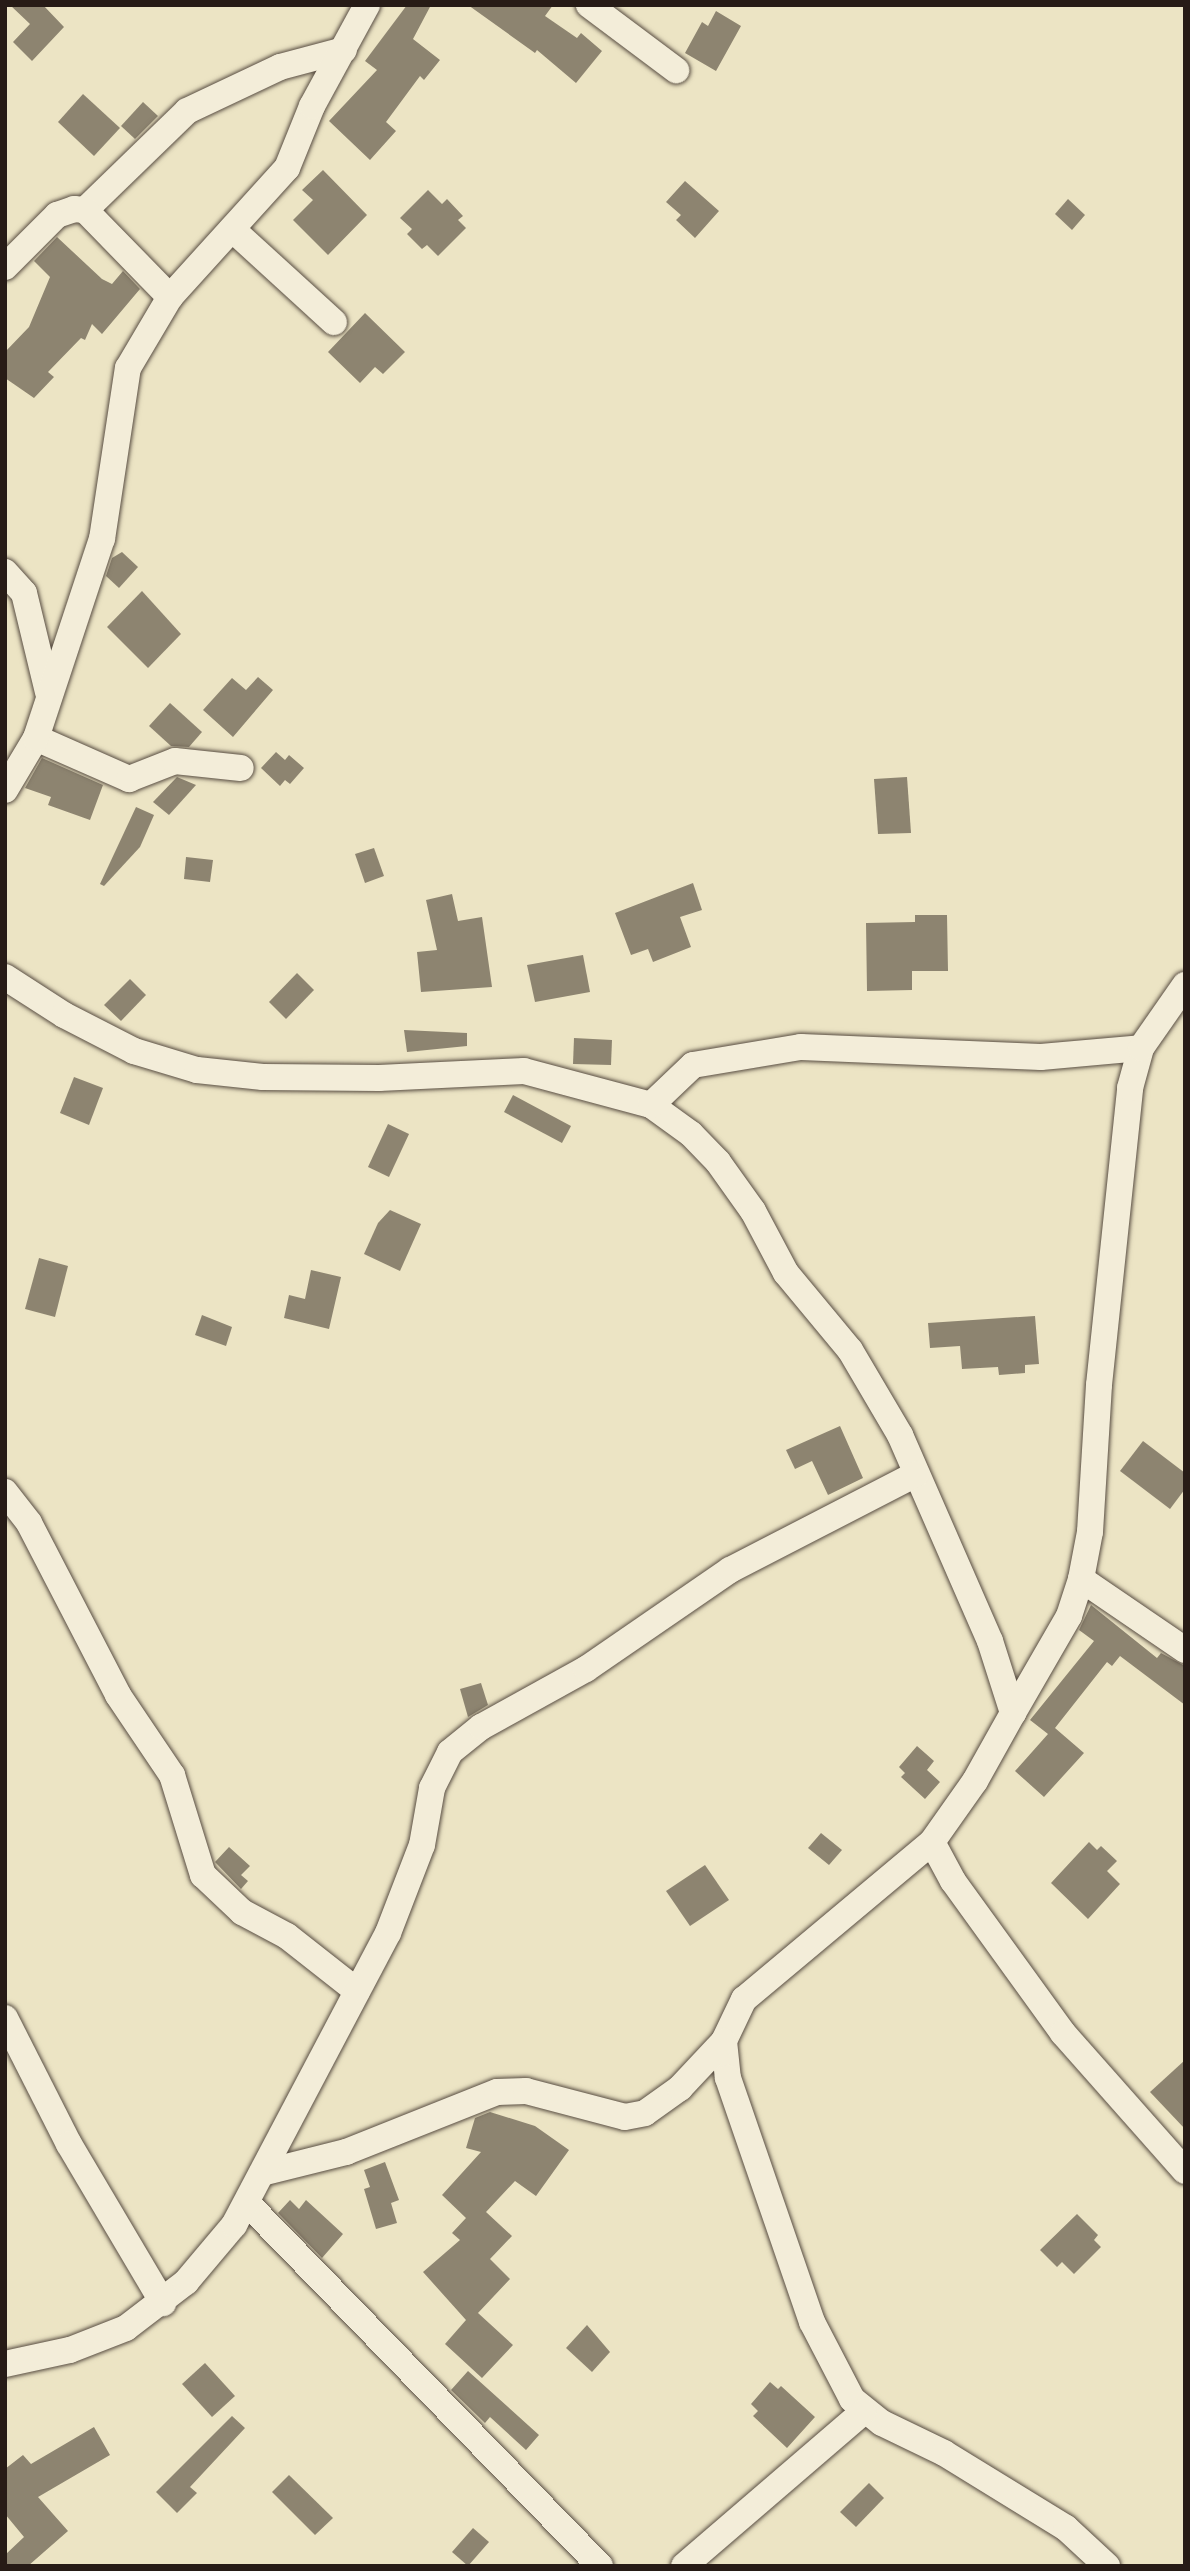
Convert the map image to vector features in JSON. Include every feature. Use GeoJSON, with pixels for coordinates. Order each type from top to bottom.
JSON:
{"type":"FeatureCollection","features":[{"type":"Feature","properties":{"kind":"street"},"geometry":{"type":"LineString","coordinates":[[5,790],[36,738],[48,694],[102,539],[128,368],[170,297],[287,168],[312,106],[367,5]]}},
{"type":"Feature","properties":{"kind":"street"},"geometry":{"type":"LineString","coordinates":[[589,5],[676,70]]}},
{"type":"Feature","properties":{"kind":"street"},"geometry":{"type":"LineString","coordinates":[[85,210],[196,105],[280,67],[344,50]]}},
{"type":"Feature","properties":{"kind":"street"},"geometry":{"type":"LineString","coordinates":[[5,267],[57,215],[74,209],[85,210],[170,297]]}},
{"type":"Feature","properties":{"kind":"street"},"geometry":{"type":"LineString","coordinates":[[232,229],[334,322]]}},
{"type":"Feature","properties":{"kind":"street"},"geometry":{"type":"LineString","coordinates":[[5,572],[24,593],[48,694]]}},
{"type":"Feature","properties":{"kind":"street"},"geometry":{"type":"LineString","coordinates":[[36,738],[129,779],[175,761],[241,768]]}},
{"type":"Feature","properties":{"kind":"street"},"geometry":{"type":"LineString","coordinates":[[5,977],[64,1015],[134,1051],[197,1070],[263,1077],[366,1078],[524,1071],[651,1105],[691,1134],[739,1191],[786,1273],[850,1350],[883,1400],[990,1640],[1013,1713]]}},
{"type":"Feature","properties":{"kind":"street"},"geometry":{"type":"LineString","coordinates":[[262,2173],[346,2152],[497,2092],[526,2091],[625,2117],[645,2113],[680,2088],[724,2041],[744,1999],[792,1954],[897,1875],[932,1842],[975,1781],[1069,1616],[1081,1579],[1090,1532],[1099,1385],[1123,1185],[1125,1123],[1141,1048],[1185,985]]}},
{"type":"Feature","properties":{"kind":"street"},"geometry":{"type":"LineString","coordinates":[[651,1105],[693,1065],[801,1047],[1041,1057],[1141,1048]]}},
{"type":"Feature","properties":{"kind":"street"},"geometry":{"type":"LineString","coordinates":[[5,2364],[70,2350],[126,2328],[163,2303],[214,2250],[248,2204],[358,1991],[403,1897],[422,1845],[432,1788],[450,1752],[481,1727],[586,1669],[730,1570],[916,1474]]}},
{"type":"Feature","properties":{"kind":"street"},"geometry":{"type":"LineString","coordinates":[[5,1492],[29,1523],[118,1695],[172,1775],[203,1875],[242,1912],[287,1936],[358,1991]]}},
{"type":"Feature","properties":{"kind":"street"},"geometry":{"type":"LineString","coordinates":[[1081,1579],[1185,1650]]}},
{"type":"Feature","properties":{"kind":"street"},"geometry":{"type":"LineString","coordinates":[[932,1842],[953,1881],[1063,2033],[1185,2171]]}},
{"type":"Feature","properties":{"kind":"street"},"geometry":{"type":"LineString","coordinates":[[5,2018],[69,2144],[163,2303]]}},
{"type":"Feature","properties":{"kind":"street"},"geometry":{"type":"LineString","coordinates":[[724,2041],[728,2078],[812,2322],[839,2379],[863,2412],[976,2472],[1084,2541],[1107,2566]]}},
{"type":"Feature","properties":{"kind":"street"},"geometry":{"type":"LineString","coordinates":[[248,2204],[600,2566]]}},
{"type":"Feature","properties":{"kind":"street"},"geometry":{"type":"LineString","coordinates":[[684,2566],[863,2412]]}},
{"type":"Feature","properties":{"kind":"building"},"geometry":{"type":"Polygon","coordinates":[[[10,5],[43,5],[64,27],[32,61],[13,42],[30,24],[10,5]]]}},
{"type":"Feature","properties":{"kind":"building"},"geometry":{"type":"Polygon","coordinates":[[[407,5],[431,5],[413,39],[440,60],[424,80],[420,76],[386,122],[396,131],[370,160],[329,121],[377,70],[365,61],[407,5]]]}},
{"type":"Feature","properties":{"kind":"building"},"geometry":{"type":"Polygon","coordinates":[[[468,5],[553,5],[545,16],[577,38],[581,33],[602,51],[576,83],[537,50],[535,53],[468,5]]]}},
{"type":"Feature","properties":{"kind":"building"},"geometry":{"type":"Polygon","coordinates":[[[716,11],[741,26],[716,71],[685,53],[702,22],[708,26],[716,11]]]}},
{"type":"Feature","properties":{"kind":"building"},"geometry":{"type":"Polygon","coordinates":[[[83,94],[120,128],[94,156],[58,122],[83,94]]]}},
{"type":"Feature","properties":{"kind":"building"},"geometry":{"type":"Polygon","coordinates":[[[143,102],[158,116],[135,139],[121,126],[143,102]]]}},
{"type":"Feature","properties":{"kind":"building"},"geometry":{"type":"Polygon","coordinates":[[[323,170],[367,215],[328,255],[293,220],[313,200],[302,190],[323,170]]]}},
{"type":"Feature","properties":{"kind":"building"},"geometry":{"type":"Polygon","coordinates":[[[685,181],[719,211],[695,238],[676,220],[681,215],[666,202],[685,181]]]}},
{"type":"Feature","properties":{"kind":"building"},"geometry":{"type":"Polygon","coordinates":[[[428,190],[442,204],[447,199],[463,216],[458,220],[466,228],[438,256],[427,245],[422,249],[407,234],[412,229],[400,218],[428,190]]]}},
{"type":"Feature","properties":{"kind":"building"},"geometry":{"type":"Polygon","coordinates":[[[1068,199],[1085,215],[1072,230],[1055,214],[1068,199]]]}},
{"type":"Feature","properties":{"kind":"building"},"geometry":{"type":"Polygon","coordinates":[[[57,237],[102,279],[112,284],[123,271],[140,289],[102,334],[92,324],[85,340],[81,338],[48,372],[54,377],[34,398],[5,378],[5,352],[29,327],[50,277],[34,261],[57,237]]]}},
{"type":"Feature","properties":{"kind":"building"},"geometry":{"type":"Polygon","coordinates":[[[365,313],[405,352],[383,374],[375,367],[360,383],[328,352],[365,313]]]}},
{"type":"Feature","properties":{"kind":"building"},"geometry":{"type":"Polygon","coordinates":[[[122,552],[138,567],[119,588],[106,576],[112,558],[122,552]]]}},
{"type":"Feature","properties":{"kind":"building"},"geometry":{"type":"Polygon","coordinates":[[[142,591],[181,634],[148,668],[107,627],[142,591]]]}},
{"type":"Feature","properties":{"kind":"building"},"geometry":{"type":"Polygon","coordinates":[[[258,677],[273,690],[233,737],[203,710],[232,678],[246,690],[258,677]]]}},
{"type":"Feature","properties":{"kind":"building"},"geometry":{"type":"Polygon","coordinates":[[[170,703],[202,732],[189,747],[171,746],[149,726],[170,703]]]}},
{"type":"Feature","properties":{"kind":"building"},"geometry":{"type":"Polygon","coordinates":[[[276,752],[285,760],[289,755],[304,768],[290,784],[285,780],[280,786],[261,768],[276,752]]]}},
{"type":"Feature","properties":{"kind":"building"},"geometry":{"type":"Polygon","coordinates":[[[42,758],[103,785],[90,820],[48,805],[51,797],[25,788],[42,758]]]}},
{"type":"Feature","properties":{"kind":"building"},"geometry":{"type":"Polygon","coordinates":[[[177,777],[196,785],[169,815],[153,802],[177,777]]]}},
{"type":"Feature","properties":{"kind":"building"},"geometry":{"type":"Polygon","coordinates":[[[907,777],[911,833],[878,834],[874,779],[907,777]]]}},
{"type":"Feature","properties":{"kind":"building"},"geometry":{"type":"Polygon","coordinates":[[[136,807],[154,815],[140,847],[104,886],[100,884],[136,807]]]}},
{"type":"Feature","properties":{"kind":"building"},"geometry":{"type":"Polygon","coordinates":[[[374,848],[384,876],[365,883],[355,854],[374,848]]]}},
{"type":"Feature","properties":{"kind":"building"},"geometry":{"type":"Polygon","coordinates":[[[186,857],[213,860],[210,882],[184,879],[186,857]]]}},
{"type":"Feature","properties":{"kind":"building"},"geometry":{"type":"Polygon","coordinates":[[[693,883],[702,910],[680,917],[691,947],[653,962],[648,949],[631,955],[615,913],[693,883]]]}},
{"type":"Feature","properties":{"kind":"building"},"geometry":{"type":"Polygon","coordinates":[[[452,894],[458,921],[482,917],[492,987],[421,992],[417,952],[437,950],[426,900],[452,894]]]}},
{"type":"Feature","properties":{"kind":"building"},"geometry":{"type":"Polygon","coordinates":[[[915,915],[947,915],[948,971],[912,971],[912,990],[867,991],[866,923],[915,922],[915,915]]]}},
{"type":"Feature","properties":{"kind":"building"},"geometry":{"type":"Polygon","coordinates":[[[583,955],[590,992],[535,1002],[527,965],[583,955]]]}},
{"type":"Feature","properties":{"kind":"building"},"geometry":{"type":"Polygon","coordinates":[[[297,973],[314,990],[286,1019],[269,1002],[297,973]]]}},
{"type":"Feature","properties":{"kind":"building"},"geometry":{"type":"Polygon","coordinates":[[[130,979],[146,995],[121,1021],[104,1005],[130,979]]]}},
{"type":"Feature","properties":{"kind":"building"},"geometry":{"type":"Polygon","coordinates":[[[404,1030],[467,1033],[467,1046],[407,1052],[404,1030]]]}},
{"type":"Feature","properties":{"kind":"building"},"geometry":{"type":"Polygon","coordinates":[[[574,1038],[612,1040],[611,1065],[573,1064],[574,1038]]]}},
{"type":"Feature","properties":{"kind":"building"},"geometry":{"type":"Polygon","coordinates":[[[74,1077],[103,1088],[89,1125],[60,1113],[74,1077]]]}},
{"type":"Feature","properties":{"kind":"building"},"geometry":{"type":"Polygon","coordinates":[[[513,1095],[571,1126],[562,1143],[504,1112],[513,1095]]]}},
{"type":"Feature","properties":{"kind":"building"},"geometry":{"type":"Polygon","coordinates":[[[388,1124],[409,1134],[389,1177],[368,1167],[388,1124]]]}},
{"type":"Feature","properties":{"kind":"building"},"geometry":{"type":"Polygon","coordinates":[[[390,1210],[421,1224],[400,1271],[364,1254],[378,1223],[390,1210]]]}},
{"type":"Feature","properties":{"kind":"building"},"geometry":{"type":"Polygon","coordinates":[[[39,1258],[68,1266],[55,1317],[25,1309],[39,1258]]]}},
{"type":"Feature","properties":{"kind":"building"},"geometry":{"type":"Polygon","coordinates":[[[311,1270],[341,1277],[329,1329],[284,1318],[289,1295],[305,1299],[311,1270]]]}},
{"type":"Feature","properties":{"kind":"building"},"geometry":{"type":"Polygon","coordinates":[[[202,1315],[232,1327],[226,1346],[195,1335],[202,1315]]]}},
{"type":"Feature","properties":{"kind":"building"},"geometry":{"type":"Polygon","coordinates":[[[1035,1316],[1039,1364],[1025,1365],[1025,1373],[999,1375],[998,1367],[962,1369],[960,1346],[930,1348],[928,1323],[1035,1316]]]}},
{"type":"Feature","properties":{"kind":"building"},"geometry":{"type":"Polygon","coordinates":[[[840,1426],[863,1478],[828,1495],[812,1461],[795,1469],[786,1450],[840,1426]]]}},
{"type":"Feature","properties":{"kind":"building"},"geometry":{"type":"Polygon","coordinates":[[[1143,1441],[1185,1473],[1185,1489],[1170,1509],[1120,1471],[1143,1441]]]}},
{"type":"Feature","properties":{"kind":"building"},"geometry":{"type":"Polygon","coordinates":[[[1091,1605],[1157,1658],[1161,1653],[1185,1666],[1185,1705],[1120,1656],[1112,1666],[1107,1662],[1055,1728],[1084,1753],[1044,1797],[1015,1771],[1048,1734],[1030,1720],[1094,1641],[1079,1630],[1091,1605]]]}},
{"type":"Feature","properties":{"kind":"building"},"geometry":{"type":"Polygon","coordinates":[[[481,1683],[488,1705],[468,1717],[460,1689],[481,1683]]]}},
{"type":"Feature","properties":{"kind":"building"},"geometry":{"type":"Polygon","coordinates":[[[917,1746],[934,1761],[927,1770],[940,1782],[925,1799],[901,1777],[905,1773],[899,1767],[917,1746]]]}},
{"type":"Feature","properties":{"kind":"building"},"geometry":{"type":"Polygon","coordinates":[[[821,1833],[842,1850],[829,1865],[808,1848],[821,1833]]]}},
{"type":"Feature","properties":{"kind":"building"},"geometry":{"type":"Polygon","coordinates":[[[1089,1842],[1097,1850],[1101,1846],[1117,1861],[1107,1871],[1120,1884],[1088,1919],[1051,1883],[1089,1842]]]}},
{"type":"Feature","properties":{"kind":"building"},"geometry":{"type":"Polygon","coordinates":[[[229,1847],[250,1866],[241,1875],[248,1881],[241,1889],[215,1862],[229,1847]]]}},
{"type":"Feature","properties":{"kind":"building"},"geometry":{"type":"Polygon","coordinates":[[[705,1865],[729,1900],[690,1926],[666,1891],[705,1865]]]}},
{"type":"Feature","properties":{"kind":"building"},"geometry":{"type":"Polygon","coordinates":[[[1185,2060],[1185,2129],[1150,2092],[1185,2060]]]}},
{"type":"Feature","properties":{"kind":"building"},"geometry":{"type":"Polygon","coordinates":[[[490,2112],[535,2126],[569,2150],[536,2196],[515,2181],[486,2212],[512,2236],[490,2259],[510,2279],[478,2313],[513,2345],[482,2378],[445,2344],[466,2320],[423,2272],[460,2240],[452,2233],[466,2218],[442,2195],[481,2152],[466,2148],[475,2118],[490,2112]]]}},
{"type":"Feature","properties":{"kind":"building"},"geometry":{"type":"Polygon","coordinates":[[[385,2162],[399,2200],[391,2203],[397,2223],[376,2229],[364,2189],[370,2187],[364,2170],[385,2162]]]}},
{"type":"Feature","properties":{"kind":"building"},"geometry":{"type":"Polygon","coordinates":[[[290,2200],[299,2209],[306,2200],[343,2234],[322,2258],[278,2213],[290,2200]]]}},
{"type":"Feature","properties":{"kind":"building"},"geometry":{"type":"Polygon","coordinates":[[[1077,2214],[1098,2235],[1094,2240],[1101,2247],[1074,2274],[1062,2262],[1057,2267],[1040,2250],[1077,2214]]]}},
{"type":"Feature","properties":{"kind":"building"},"geometry":{"type":"Polygon","coordinates":[[[587,2325],[610,2352],[592,2372],[566,2348],[587,2325]]]}},
{"type":"Feature","properties":{"kind":"building"},"geometry":{"type":"Polygon","coordinates":[[[205,2363],[235,2396],[212,2417],[182,2384],[205,2363]]]}},
{"type":"Feature","properties":{"kind":"building"},"geometry":{"type":"Polygon","coordinates":[[[468,2371],[539,2435],[526,2450],[490,2417],[485,2423],[451,2390],[468,2371]]]}},
{"type":"Feature","properties":{"kind":"building"},"geometry":{"type":"Polygon","coordinates":[[[770,2382],[778,2389],[781,2386],[815,2417],[787,2448],[753,2416],[758,2411],[751,2404],[770,2382]]]}},
{"type":"Feature","properties":{"kind":"building"},"geometry":{"type":"Polygon","coordinates":[[[232,2416],[245,2428],[190,2487],[197,2493],[177,2513],[156,2492],[232,2416]]]}},
{"type":"Feature","properties":{"kind":"building"},"geometry":{"type":"Polygon","coordinates":[[[94,2427],[110,2455],[38,2497],[68,2531],[28,2566],[5,2566],[5,2555],[24,2537],[5,2514],[5,2469],[23,2455],[31,2464],[94,2427]]]}},
{"type":"Feature","properties":{"kind":"building"},"geometry":{"type":"Polygon","coordinates":[[[289,2475],[333,2518],[315,2535],[272,2492],[289,2475]]]}},
{"type":"Feature","properties":{"kind":"building"},"geometry":{"type":"Polygon","coordinates":[[[869,2483],[884,2498],[856,2527],[840,2512],[869,2483]]]}},
{"type":"Feature","properties":{"kind":"building"},"geometry":{"type":"Polygon","coordinates":[[[473,2528],[489,2542],[468,2566],[452,2552],[473,2528]]]}}]}
